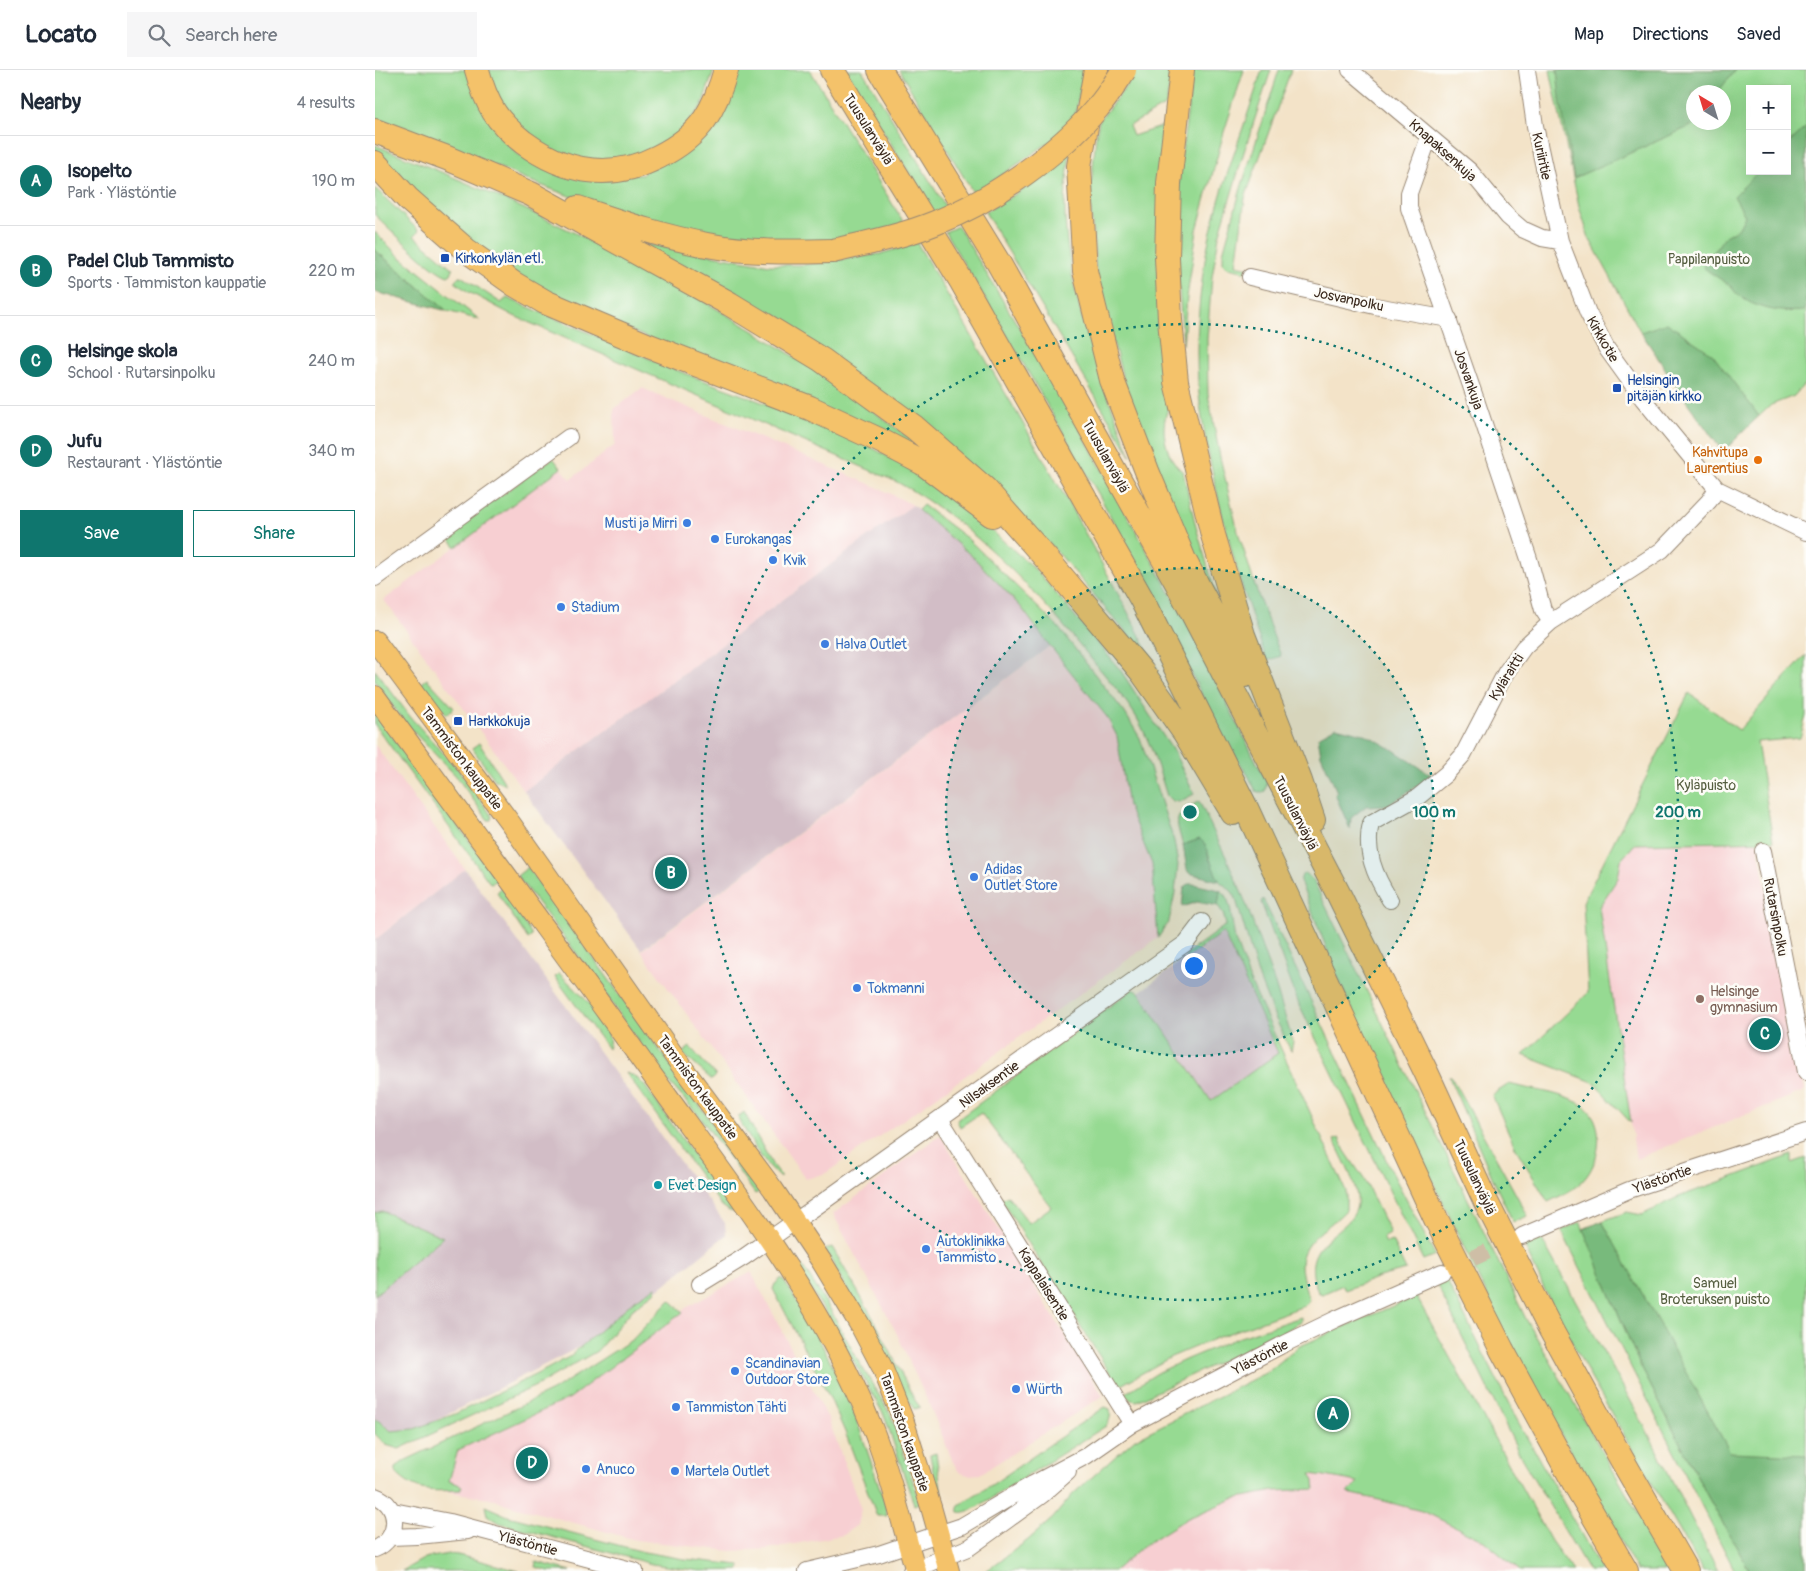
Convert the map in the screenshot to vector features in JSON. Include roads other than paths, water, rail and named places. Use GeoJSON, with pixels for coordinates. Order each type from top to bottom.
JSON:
{"type":"FeatureCollection","features":[{"type":"Feature","properties":{"kind":"highway"},"geometry":{"type":"LineString","coordinates":[[477,70],[483,91],[495,114],[514,135],[539,154],[564,166],[591,172],[621,170],[645,164],[669,152],[705,120],[719,92],[726,70]]}},
{"type":"Feature","properties":{"kind":"highway","name":"Tuusulanväylä"},"geometry":{"type":"LineString","coordinates":[[832,70],[962,282],[1141,598],[1298,917],[1436,1219],[1502,1350],[1575,1484],[1626,1571]]}},
{"type":"Feature","properties":{"kind":"highway","name":"Tuusulanväylä"},"geometry":{"type":"LineString","coordinates":[[880,70],[997,262],[1172,574],[1339,895],[1426,1072],[1485,1200],[1546,1321],[1621,1458],[1686,1571]]}},
{"type":"Feature","properties":{"kind":"highway"},"geometry":{"type":"LineString","coordinates":[[1096,70],[1079,175],[1085,271],[1112,380],[1185,560],[1300,781]]}},
{"type":"Feature","properties":{"kind":"highway"},"geometry":{"type":"LineString","coordinates":[[531,194],[648,230],[707,245],[772,252],[833,251],[890,237],[935,223],[972,206],[1021,175],[1064,142],[1098,107],[1125,70]]}},
{"type":"Feature","properties":{"kind":"highway"},"geometry":{"type":"LineString","coordinates":[[1182,70],[1169,183],[1167,258],[1169,320],[1176,382],[1213,535],[1243,635],[1300,781],[1339,895]]}},
{"type":"Feature","properties":{"kind":"highway"},"geometry":{"type":"LineString","coordinates":[[375,131],[447,158],[531,194],[730,304],[822,360],[914,426],[985,489],[1051,564],[1141,672],[1185,733],[1231,811],[1298,917]]}},
{"type":"Feature","properties":{"kind":"highway"},"geometry":{"type":"LineString","coordinates":[[375,163],[408,199],[459,244],[545,302],[810,408],[881,441],[923,463],[953,484],[975,500],[1051,564]]}},
{"type":"Feature","properties":{"kind":"main road","name":"Tammiston kauppatie"},"geometry":{"type":"LineString","coordinates":[[375,641],[511,824],[680,1064],[773,1189],[860,1325],[882,1367],[901,1414],[947,1564]]}},
{"type":"Feature","properties":{"kind":"main road","name":"Tammiston kauppatie"},"geometry":{"type":"LineString","coordinates":[[375,696],[637,1052],[738,1194],[821,1320],[872,1427],[898,1506],[914,1570]]}},
{"type":"Feature","properties":{"kind":"street","name":"Knapaksenkuja"},"geometry":{"type":"LineString","coordinates":[[1350,70],[1470,171],[1508,217],[1522,229],[1542,238],[1560,241]]}},
{"type":"Feature","properties":{"kind":"street","name":"Kuriiritie"},"geometry":{"type":"LineString","coordinates":[[1527,70],[1535,126],[1560,241]]}},
{"type":"Feature","properties":{"kind":"street","name":"Josvankuja"},"geometry":{"type":"LineString","coordinates":[[1429,137],[1409,193],[1409,208],[1449,319],[1529,558],[1543,610],[1551,622]]}},
{"type":"Feature","properties":{"kind":"street","name":"Kirkkotie"},"geometry":{"type":"LineString","coordinates":[[1560,241],[1588,313],[1607,349],[1643,399],[1717,489],[1806,532]]}},
{"type":"Feature","properties":{"kind":"street","name":"Josvanpolku"},"geometry":{"type":"LineString","coordinates":[[1250,277],[1375,306],[1449,319]]}},
{"type":"Feature","properties":{"kind":"street"},"geometry":{"type":"LineString","coordinates":[[375,578],[569,437]]}},
{"type":"Feature","properties":{"kind":"street","name":"Kyläraitti"},"geometry":{"type":"LineString","coordinates":[[1390,900],[1376,877],[1369,852],[1371,823],[1418,797],[1446,774],[1463,755],[1506,672],[1524,647],[1551,622],[1662,550],[1717,489]]}},
{"type":"Feature","properties":{"kind":"street","name":"Rutarsinpolku"},"geometry":{"type":"LineString","coordinates":[[1763,851],[1806,1072]]}},
{"type":"Feature","properties":{"kind":"street","name":"Nilsaksentie"},"geometry":{"type":"LineString","coordinates":[[700,1284],[768,1240],[1186,943],[1202,922]]}},
{"type":"Feature","properties":{"kind":"street","name":"Kappalaisentie"},"geometry":{"type":"LineString","coordinates":[[940,1119],[1132,1424]]}},
{"type":"Feature","properties":{"kind":"street","name":"Ylästöntie"},"geometry":{"type":"LineString","coordinates":[[1522,1236],[1637,1187],[1806,1132]]}},
{"type":"Feature","properties":{"kind":"street","name":"Ylästöntie"},"geometry":{"type":"LineString","coordinates":[[914,1570],[947,1564],[1042,1495],[1086,1456],[1132,1424],[1336,1319],[1442,1272]]}},
{"type":"Feature","properties":{"kind":"street","name":"Ylästöntie"},"geometry":{"type":"LineString","coordinates":[[807,1571],[870,1556],[970,1522],[1033,1484],[1086,1456]]}},
{"type":"Feature","properties":{"kind":"street","name":"Ylästöntie"},"geometry":{"type":"LineString","coordinates":[[375,1496],[381,1498],[393,1511],[480,1530],[635,1571]]}},
{"type":"Feature","properties":{"kind":"street"},"geometry":{"type":"LineString","coordinates":[[375,1563],[382,1544],[395,1521],[393,1511]]}},
{"type":"Feature","properties":{"kind":"street","name":"Ylästöntie"},"geometry":{"type":"LineString","coordinates":[[382,1544],[417,1536],[480,1530]]}},
{"type":"Feature","properties":{"kind":"tunnel"},"geometry":{"type":"LineString","coordinates":[[1451,1268],[1515,1239]]}},
{"type":"Feature","properties":{"kind":"place","name":"Kirkonkylän etl."},"geometry":{"type":"Point","coordinates":[445,258]}},
{"type":"Feature","properties":{"kind":"place","name":"Helsingin pitäjän kirkko"},"geometry":{"type":"Point","coordinates":[1617,388]}},
{"type":"Feature","properties":{"kind":"place","name":"Kahvitupa Laurentius"},"geometry":{"type":"Point","coordinates":[1758,460]}},
{"type":"Feature","properties":{"kind":"place","name":"Musti ja Mirri"},"geometry":{"type":"Point","coordinates":[687,523]}},
{"type":"Feature","properties":{"kind":"place","name":"Eurokangas"},"geometry":{"type":"Point","coordinates":[715,539]}},
{"type":"Feature","properties":{"kind":"place","name":"Kvik"},"geometry":{"type":"Point","coordinates":[773,560]}},
{"type":"Feature","properties":{"kind":"place","name":"Stadium"},"geometry":{"type":"Point","coordinates":[561,607]}},
{"type":"Feature","properties":{"kind":"place","name":"Halva Outlet"},"geometry":{"type":"Point","coordinates":[825,644]}},
{"type":"Feature","properties":{"kind":"place","name":"Harkkokuja"},"geometry":{"type":"Point","coordinates":[458,721]}},
{"type":"Feature","properties":{"kind":"place","name":"Padel Club Tammisto"},"geometry":{"type":"Point","coordinates":[671,873]}},
{"type":"Feature","properties":{"kind":"place","name":"Adidas Outlet Store"},"geometry":{"type":"Point","coordinates":[974,877]}},
{"type":"Feature","properties":{"kind":"place","name":"Tokmanni"},"geometry":{"type":"Point","coordinates":[857,988]}},
{"type":"Feature","properties":{"kind":"place","name":"Helsinge gymnasium"},"geometry":{"type":"Point","coordinates":[1700,999]}},
{"type":"Feature","properties":{"kind":"place","name":"Helsinge skola"},"geometry":{"type":"Point","coordinates":[1765,1034]}},
{"type":"Feature","properties":{"kind":"place","name":"Evet Design"},"geometry":{"type":"Point","coordinates":[658,1185]}},
{"type":"Feature","properties":{"kind":"place","name":"Autoklinikka Tammisto"},"geometry":{"type":"Point","coordinates":[926,1249]}},
{"type":"Feature","properties":{"kind":"place","name":"Scandinavian Outdoor Store"},"geometry":{"type":"Point","coordinates":[735,1371]}},
{"type":"Feature","properties":{"kind":"place","name":"Würth"},"geometry":{"type":"Point","coordinates":[1016,1389]}},
{"type":"Feature","properties":{"kind":"place","name":"Tammiston Tähti"},"geometry":{"type":"Point","coordinates":[676,1407]}},
{"type":"Feature","properties":{"kind":"place","name":"Isopelto"},"geometry":{"type":"Point","coordinates":[1333,1414]}},
{"type":"Feature","properties":{"kind":"place","name":"Jufu"},"geometry":{"type":"Point","coordinates":[532,1463]}},
{"type":"Feature","properties":{"kind":"place","name":"Anuco"},"geometry":{"type":"Point","coordinates":[586,1469]}},
{"type":"Feature","properties":{"kind":"place","name":"Martela Outlet"},"geometry":{"type":"Point","coordinates":[675,1471]}},
{"type":"Feature","properties":{"kind":"park label","name":"Pappilanpuisto"},"geometry":{"type":"Point","coordinates":[1709,259]}},
{"type":"Feature","properties":{"kind":"park label","name":"Kyläpuisto"},"geometry":{"type":"Point","coordinates":[1706,785]}},
{"type":"Feature","properties":{"kind":"park label","name":"Samuel Broteruksen puisto"},"geometry":{"type":"Point","coordinates":[1715,1292]}}]}
